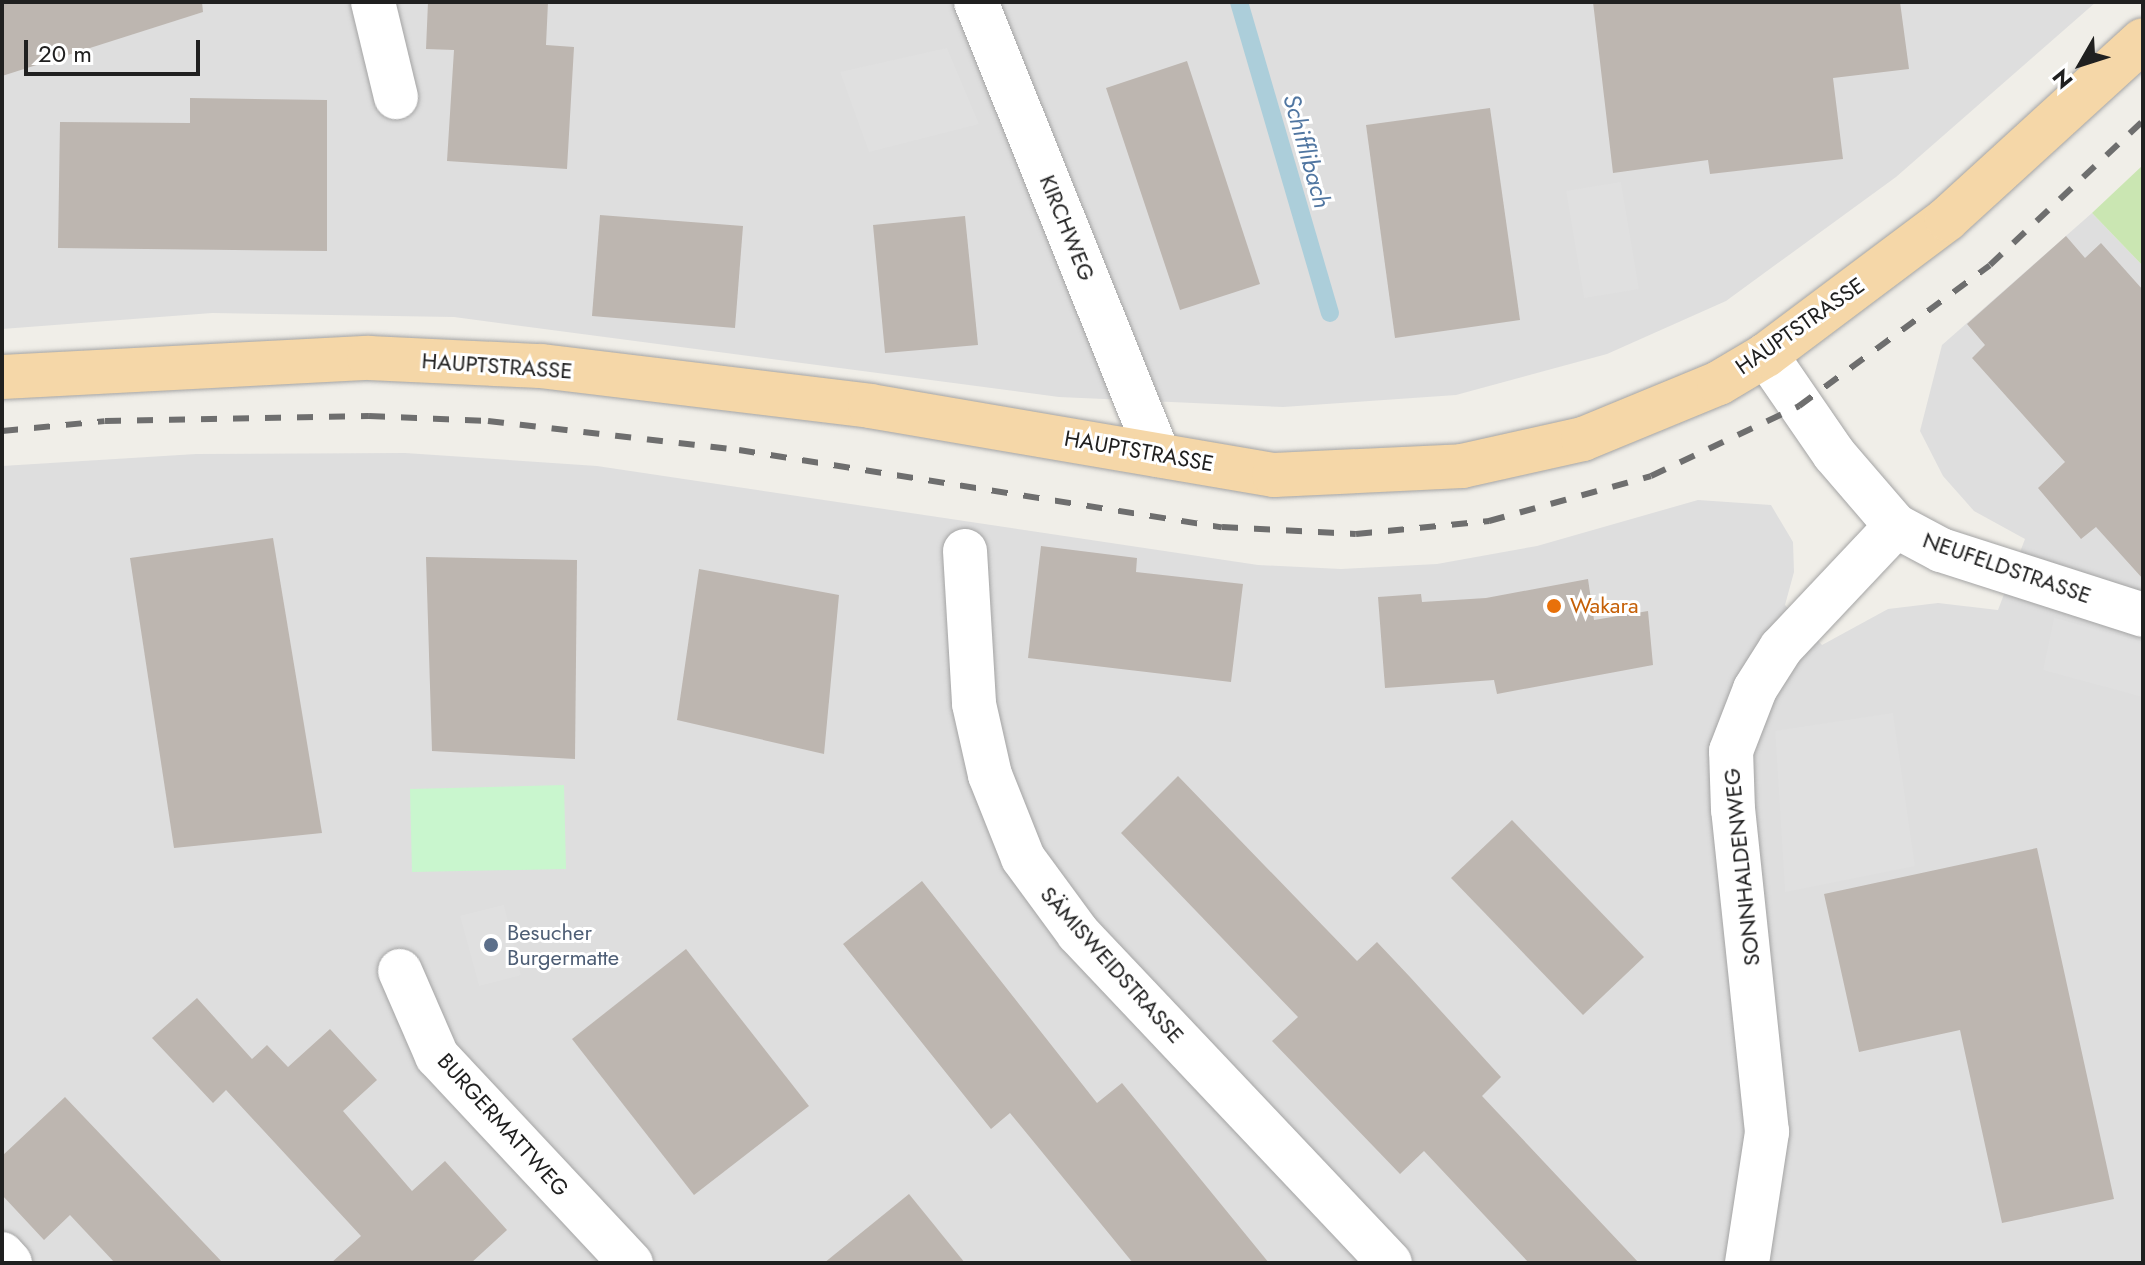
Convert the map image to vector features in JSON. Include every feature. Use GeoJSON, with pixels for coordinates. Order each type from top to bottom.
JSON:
{"type":"FeatureCollection","features":[{"type":"Feature","properties":{"kind":"main road","name":"HAUPTSTRASSE"},"geometry":{"type":"LineString","coordinates":[[2,377],[369,358],[541,366],[870,406],[1274,475],[1462,466],[1583,439],[1719,383],[1766,355],[1947,219],[2143,40]]}},
{"type":"Feature","properties":{"kind":"street"},"geometry":{"type":"LineString","coordinates":[[373,2],[396,97]]}},
{"type":"Feature","properties":{"kind":"street","name":"KIRCHWEG"},"geometry":{"type":"LineString","coordinates":[[976,2],[1158,455]]}},
{"type":"Feature","properties":{"kind":"street","name":"NEUFELDSTRASSE"},"geometry":{"type":"LineString","coordinates":[[1766,355],[1834,454],[1896,526],[1941,550],[2143,615]]}},
{"type":"Feature","properties":{"kind":"street","name":"SONNHALDENWEG"},"geometry":{"type":"LineString","coordinates":[[1747,1263],[1767,1132],[1733,810],[1731,751],[1755,689],[1781,648],[1896,526]]}},
{"type":"Feature","properties":{"kind":"street","name":"SÄMISWEIDSTRASSE"},"geometry":{"type":"LineString","coordinates":[[965,551],[974,704],[990,775],[1023,858],[1078,933],[1390,1263]]}},
{"type":"Feature","properties":{"kind":"street","name":"BURGERMATTWEG"},"geometry":{"type":"LineString","coordinates":[[400,971],[437,1056],[631,1263]]}},
{"type":"Feature","properties":{"kind":"street"},"geometry":{"type":"LineString","coordinates":[[2,1254],[10,1263]]}},
{"type":"Feature","properties":{"kind":"shaded area"},"geometry":{"type":"Polygon","coordinates":[[[2,2],[2096,2],[1896,177],[1726,301],[1607,354],[1456,395],[1283,407],[1059,397],[454,317],[212,313],[2,329],[2,2]]]}},
{"type":"Feature","properties":{"kind":"shaded area"},"geometry":{"type":"Polygon","coordinates":[[[947,48],[979,124],[869,152],[840,72],[947,48]]]}},
{"type":"Feature","properties":{"kind":"shaded area"},"geometry":{"type":"Polygon","coordinates":[[[1621,182],[1639,289],[1584,298],[1566,191],[1621,182]]]}},
{"type":"Feature","properties":{"kind":"shaded area"},"geometry":{"type":"Polygon","coordinates":[[[2092,213],[2143,266],[2143,1263],[2,1263],[2,466],[196,454],[405,453],[597,466],[1258,565],[1341,569],[1437,564],[1537,546],[1698,500],[1771,505],[1793,542],[1794,572],[1785,605],[1822,645],[1888,609],[1938,603],[1998,610],[2025,539],[1974,511],[1943,476],[1920,431],[1942,345],[2092,213]]]}},
{"type":"Feature","properties":{"kind":"shaded area"},"geometry":{"type":"Polygon","coordinates":[[[2054,618],[2143,642],[2143,697],[2043,670],[2054,618]]]}},
{"type":"Feature","properties":{"kind":"shaded area"},"geometry":{"type":"Polygon","coordinates":[[[1893,713],[1915,866],[1785,892],[1775,731],[1893,713]]]}},
{"type":"Feature","properties":{"kind":"shaded area","name":"Besucher Burgermatte"},"geometry":{"type":"Polygon","coordinates":[[[504,905],[521,975],[479,986],[460,916],[504,905]]]}},
{"type":"Feature","properties":{"kind":"green space"},"geometry":{"type":"Polygon","coordinates":[[[2143,165],[2143,266],[2092,213],[2143,165]]]}},
{"type":"Feature","properties":{"kind":"green space"},"geometry":{"type":"Polygon","coordinates":[[[564,785],[566,869],[412,872],[410,789],[564,785]]]}},
{"type":"Feature","properties":{"kind":"building"},"geometry":{"type":"Polygon","coordinates":[[[2,2],[202,2],[203,12],[2,76],[2,2]]]}},
{"type":"Feature","properties":{"kind":"building"},"geometry":{"type":"Polygon","coordinates":[[[428,2],[548,2],[546,45],[574,47],[567,169],[447,161],[454,50],[426,49],[428,2]]]}},
{"type":"Feature","properties":{"kind":"building"},"geometry":{"type":"Polygon","coordinates":[[[1593,2],[1900,2],[1909,69],[1833,78],[1843,159],[1710,174],[1708,160],[1613,173],[1593,2]]]}},
{"type":"Feature","properties":{"kind":"building"},"geometry":{"type":"Polygon","coordinates":[[[1187,61],[1260,284],[1180,310],[1106,88],[1187,61]]]}},
{"type":"Feature","properties":{"kind":"building"},"geometry":{"type":"Polygon","coordinates":[[[190,98],[327,100],[327,251],[58,248],[60,122],[190,123],[190,98]]]}},
{"type":"Feature","properties":{"kind":"building"},"geometry":{"type":"Polygon","coordinates":[[[1490,108],[1520,320],[1395,338],[1366,125],[1490,108]]]}},
{"type":"Feature","properties":{"kind":"building"},"geometry":{"type":"Polygon","coordinates":[[[600,215],[743,226],[735,328],[592,316],[600,215]]]}},
{"type":"Feature","properties":{"kind":"building"},"geometry":{"type":"Polygon","coordinates":[[[965,216],[978,345],[885,353],[873,225],[965,216]]]}},
{"type":"Feature","properties":{"kind":"building"},"geometry":{"type":"Polygon","coordinates":[[[2066,236],[2085,258],[2101,243],[2143,290],[2143,579],[2096,527],[2081,539],[2038,488],[2065,462],[1972,358],[1985,345],[1967,324],[2066,236]]]}},
{"type":"Feature","properties":{"kind":"building"},"geometry":{"type":"Polygon","coordinates":[[[273,538],[322,833],[174,848],[130,558],[273,538]]]}},
{"type":"Feature","properties":{"kind":"building"},"geometry":{"type":"Polygon","coordinates":[[[1041,546],[1137,558],[1136,572],[1243,584],[1231,682],[1028,658],[1041,546]]]}},
{"type":"Feature","properties":{"kind":"building"},"geometry":{"type":"Polygon","coordinates":[[[426,557],[577,560],[575,759],[432,751],[426,557]]]}},
{"type":"Feature","properties":{"kind":"building"},"geometry":{"type":"Polygon","coordinates":[[[699,569],[839,595],[824,754],[677,720],[699,569]]]}},
{"type":"Feature","properties":{"kind":"building"},"geometry":{"type":"Polygon","coordinates":[[[1588,579],[1594,620],[1648,611],[1653,665],[1497,694],[1494,680],[1385,688],[1378,597],[1421,594],[1422,602],[1486,598],[1588,579]]]}},
{"type":"Feature","properties":{"kind":"building"},"geometry":{"type":"Polygon","coordinates":[[[1178,776],[1357,961],[1377,942],[1501,1077],[1482,1096],[1639,1263],[1529,1263],[1424,1151],[1400,1174],[1272,1041],[1298,1017],[1121,833],[1178,776]]]}},
{"type":"Feature","properties":{"kind":"building"},"geometry":{"type":"Polygon","coordinates":[[[1512,820],[1644,957],[1583,1015],[1451,878],[1512,820]]]}},
{"type":"Feature","properties":{"kind":"building"},"geometry":{"type":"Polygon","coordinates":[[[2037,848],[2114,1199],[2002,1223],[1960,1030],[1859,1052],[1824,894],[2037,848]]]}},
{"type":"Feature","properties":{"kind":"building"},"geometry":{"type":"Polygon","coordinates":[[[922,881],[1097,1103],[1122,1083],[1269,1263],[1133,1263],[1010,1113],[991,1129],[843,944],[922,881]]]}},
{"type":"Feature","properties":{"kind":"building"},"geometry":{"type":"Polygon","coordinates":[[[686,949],[809,1106],[694,1195],[572,1039],[686,949]]]}},
{"type":"Feature","properties":{"kind":"building"},"geometry":{"type":"Polygon","coordinates":[[[197,998],[252,1059],[267,1045],[288,1067],[330,1029],[377,1080],[343,1111],[412,1191],[445,1161],[507,1230],[471,1263],[331,1263],[361,1236],[226,1090],[213,1103],[152,1038],[197,998]]]}},
{"type":"Feature","properties":{"kind":"building"},"geometry":{"type":"Polygon","coordinates":[[[65,1097],[223,1263],[115,1263],[70,1215],[44,1240],[2,1195],[2,1156],[65,1097]]]}},
{"type":"Feature","properties":{"kind":"building"},"geometry":{"type":"Polygon","coordinates":[[[909,1194],[965,1263],[824,1263],[909,1194]]]}},
{"type":"Feature","properties":{"kind":"waterway","name":"Schifflibach"},"geometry":{"type":"LineString","coordinates":[[1239,2],[1330,313]]}},
{"type":"Feature","properties":{"kind":"railway"},"geometry":{"type":"LineString","coordinates":[[2,431],[105,421],[369,416],[488,421],[739,450],[1222,527],[1356,534],[1489,521],[1651,476],[1799,406],[1990,265],[2143,121]]}},
{"type":"Feature","properties":{"kind":"place","name":"Wakara"},"geometry":{"type":"Point","coordinates":[1554,606]}},
{"type":"Feature","properties":{"kind":"place","name":"Besucher Burgermatte"},"geometry":{"type":"Point","coordinates":[491,945]}}]}
